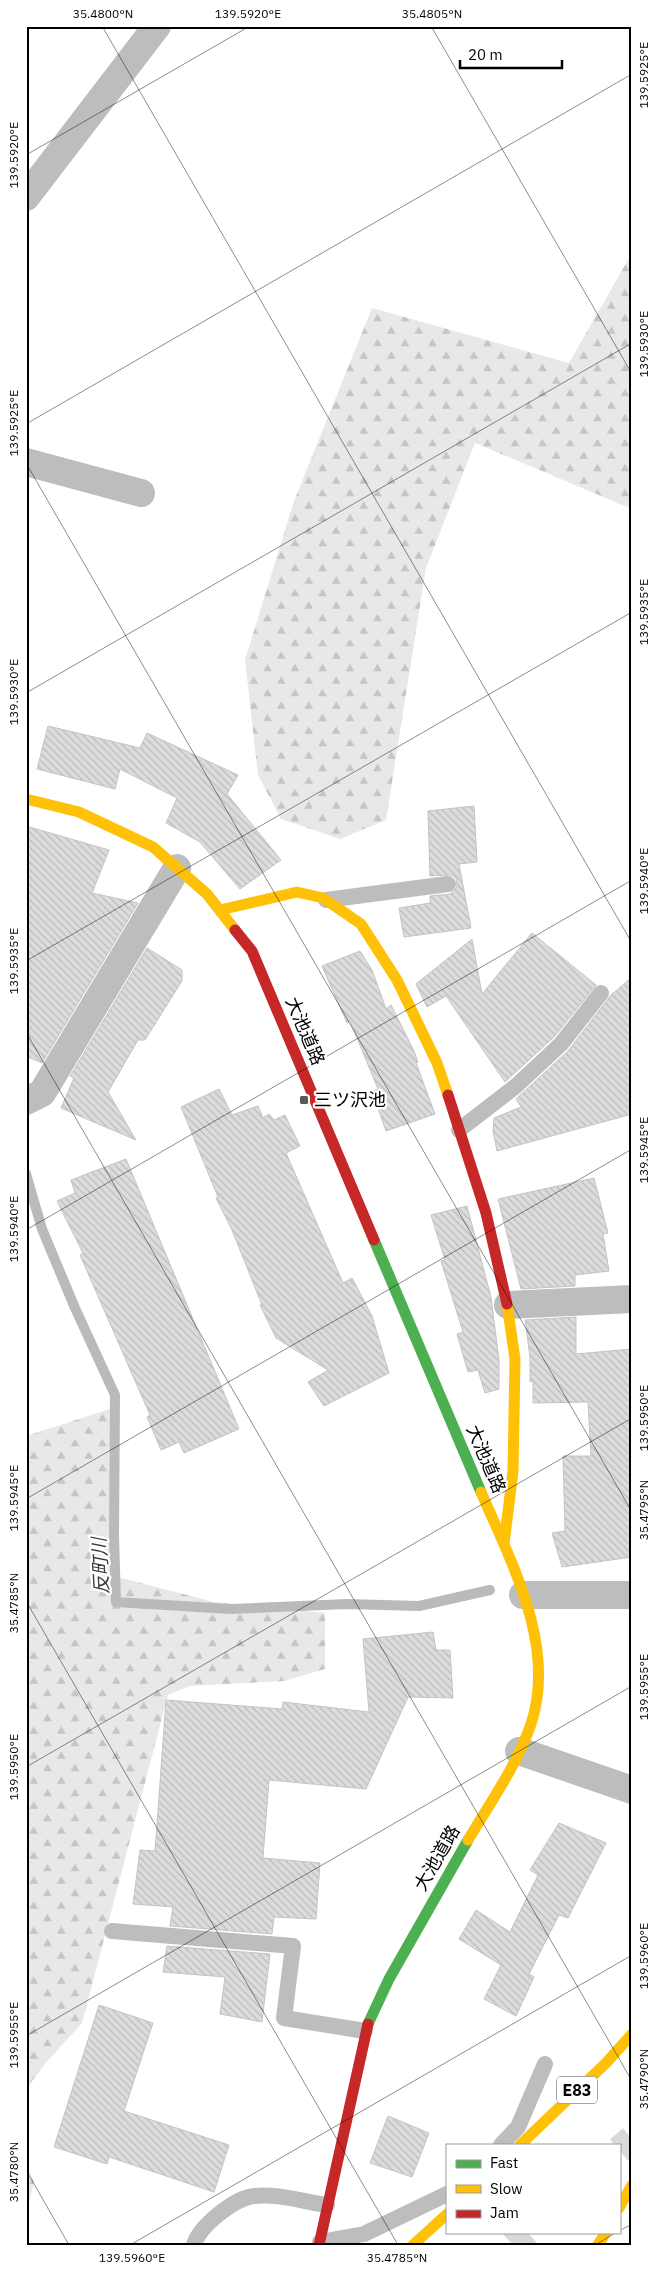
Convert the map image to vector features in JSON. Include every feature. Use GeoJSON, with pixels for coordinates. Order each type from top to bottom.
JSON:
{"type":"FeatureCollection","features":[{"type":"Feature","properties":{"kind":"main road","name":"大池道路"},"geometry":{"type":"LineString","coordinates":[[26,799],[79,812],[153,847],[207,894],[252,951],[504,1546],[523,1596],[538,1646],[538,1693],[532,1719],[518,1751],[389,1979],[365,2031],[319,2243]]}},
{"type":"Feature","properties":{"kind":"main road"},"geometry":{"type":"LineString","coordinates":[[220,910],[297,892],[326,900],[361,924],[397,980],[437,1062],[486,1212],[508,1305],[515,1369],[513,1471],[504,1546]]}},
{"type":"Feature","properties":{"kind":"main road","name":"E83"},"geometry":{"type":"LineString","coordinates":[[521,2144],[606,2063],[632,2034]]}},
{"type":"Feature","properties":{"kind":"main road"},"geometry":{"type":"LineString","coordinates":[[620,2206],[632,2184]]}},
{"type":"Feature","properties":{"kind":"main road"},"geometry":{"type":"LineString","coordinates":[[413,2245],[446,2215]]}},
{"type":"Feature","properties":{"kind":"main road"},"geometry":{"type":"LineString","coordinates":[[598,2245],[605,2234]]}},
{"type":"Feature","properties":{"kind":"street"},"geometry":{"type":"LineString","coordinates":[[26,197],[158,26]]}},
{"type":"Feature","properties":{"kind":"street"},"geometry":{"type":"LineString","coordinates":[[26,462],[141,493]]}},
{"type":"Feature","properties":{"kind":"street"},"geometry":{"type":"LineString","coordinates":[[26,1101],[42,1093],[176,868]]}},
{"type":"Feature","properties":{"kind":"street"},"geometry":{"type":"LineString","coordinates":[[508,1305],[632,1299]]}},
{"type":"Feature","properties":{"kind":"street"},"geometry":{"type":"LineString","coordinates":[[523,1596],[632,1595]]}},
{"type":"Feature","properties":{"kind":"street"},"geometry":{"type":"LineString","coordinates":[[518,1751],[632,1790]]}},
{"type":"Feature","properties":{"kind":"lane"},"geometry":{"type":"LineString","coordinates":[[326,900],[448,884]]}},
{"type":"Feature","properties":{"kind":"lane"},"geometry":{"type":"LineString","coordinates":[[459,1130],[516,1086],[560,1044],[601,993]]}},
{"type":"Feature","properties":{"kind":"lane"},"geometry":{"type":"LineString","coordinates":[[112,1931],[293,1946],[284,2018],[365,2031]]}},
{"type":"Feature","properties":{"kind":"lane"},"geometry":{"type":"LineString","coordinates":[[502,2144],[518,2127],[545,2064]]}},
{"type":"Feature","properties":{"kind":"lane"},"geometry":{"type":"LineString","coordinates":[[319,2243],[364,2234],[446,2194]]}},
{"type":"Feature","properties":{"kind":"lane"},"geometry":{"type":"LineString","coordinates":[[194,2245],[214,2215],[252,2196],[272,2196],[326,2205]]}},
{"type":"Feature","properties":{"kind":"green space"},"geometry":{"type":"Polygon","coordinates":[[[632,253],[632,509],[475,443],[426,568],[386,820],[340,839],[281,819],[258,775],[245,660],[294,501],[372,308],[569,363],[632,253]]]}},
{"type":"Feature","properties":{"kind":"green space"},"geometry":{"type":"Polygon","coordinates":[[[110,1409],[110,1575],[214,1602],[325,1613],[325,1669],[284,1681],[190,1686],[168,1695],[82,2023],[45,2064],[26,2089],[26,1436],[110,1409]]]}},
{"type":"Feature","properties":{"kind":"green space"},"geometry":{"type":"Polygon","coordinates":[[[26,2164],[34,2182],[26,2215],[26,2164]]]}},
{"type":"Feature","properties":{"kind":"building"},"geometry":{"type":"Polygon","coordinates":[[[48,726],[140,748],[147,733],[238,775],[227,794],[281,860],[240,889],[200,842],[166,823],[177,798],[120,769],[115,789],[37,769],[48,726]]]}},
{"type":"Feature","properties":{"kind":"building"},"geometry":{"type":"Polygon","coordinates":[[[474,806],[477,862],[459,864],[471,928],[404,937],[399,908],[430,903],[430,896],[450,894],[457,887],[456,878],[451,875],[430,876],[428,811],[474,806]]]}},
{"type":"Feature","properties":{"kind":"building"},"geometry":{"type":"Polygon","coordinates":[[[26,826],[109,850],[92,893],[138,903],[42,1063],[26,1056],[26,826]]]}},
{"type":"Feature","properties":{"kind":"building"},"geometry":{"type":"Polygon","coordinates":[[[532,933],[596,985],[554,1037],[505,1082],[446,996],[427,1007],[416,984],[472,939],[482,994],[532,933]]]}},
{"type":"Feature","properties":{"kind":"building"},"geometry":{"type":"Polygon","coordinates":[[[147,948],[182,970],[182,981],[145,1040],[138,1040],[108,1092],[136,1140],[61,1108],[74,1078],[70,1076],[147,948]]]}},
{"type":"Feature","properties":{"kind":"building"},"geometry":{"type":"Polygon","coordinates":[[[360,951],[372,970],[386,1009],[391,1005],[414,1051],[418,1062],[416,1063],[435,1114],[386,1131],[372,1091],[378,1089],[350,1021],[347,1023],[322,966],[360,951]]]}},
{"type":"Feature","properties":{"kind":"building"},"geometry":{"type":"Polygon","coordinates":[[[632,977],[632,1114],[497,1151],[493,1131],[494,1118],[521,1107],[516,1099],[568,1051],[611,995],[632,977]]]}},
{"type":"Feature","properties":{"kind":"building"},"geometry":{"type":"Polygon","coordinates":[[[219,1089],[232,1115],[258,1106],[263,1118],[269,1114],[274,1120],[285,1115],[300,1146],[286,1153],[343,1283],[352,1278],[372,1316],[389,1373],[324,1406],[308,1382],[328,1370],[276,1338],[260,1305],[262,1305],[232,1230],[216,1198],[218,1197],[181,1107],[219,1089]]]}},
{"type":"Feature","properties":{"kind":"building"},"geometry":{"type":"Polygon","coordinates":[[[126,1159],[239,1429],[184,1453],[179,1442],[161,1450],[147,1417],[150,1415],[80,1255],[83,1253],[57,1201],[75,1193],[71,1180],[126,1159]]]}},
{"type":"Feature","properties":{"kind":"building"},"geometry":{"type":"Polygon","coordinates":[[[594,1178],[608,1233],[603,1234],[609,1271],[575,1275],[575,1286],[521,1289],[498,1199],[594,1178]]]}},
{"type":"Feature","properties":{"kind":"building"},"geometry":{"type":"Polygon","coordinates":[[[467,1206],[491,1297],[499,1360],[499,1389],[485,1393],[478,1370],[468,1372],[457,1334],[463,1332],[441,1261],[445,1260],[431,1215],[467,1206]]]}},
{"type":"Feature","properties":{"kind":"building"},"geometry":{"type":"Polygon","coordinates":[[[576,1317],[576,1354],[632,1349],[632,1557],[562,1567],[552,1533],[565,1531],[563,1456],[591,1456],[588,1402],[533,1403],[533,1381],[530,1382],[530,1357],[525,1320],[576,1317]]]}},
{"type":"Feature","properties":{"kind":"building"},"geometry":{"type":"Polygon","coordinates":[[[433,1632],[436,1650],[450,1650],[453,1698],[408,1697],[366,1789],[269,1780],[263,1858],[320,1863],[316,1919],[274,1917],[272,1934],[170,1926],[173,1907],[133,1904],[140,1850],[155,1851],[166,1700],[282,1709],[283,1702],[369,1712],[363,1639],[433,1632]]]}},
{"type":"Feature","properties":{"kind":"building"},"geometry":{"type":"Polygon","coordinates":[[[559,1823],[606,1843],[568,1918],[559,1915],[529,1974],[534,1977],[516,2016],[484,1999],[501,1965],[459,1939],[476,1910],[510,1932],[538,1875],[530,1870],[559,1823]]]}},
{"type":"Feature","properties":{"kind":"building"},"geometry":{"type":"Polygon","coordinates":[[[167,1946],[270,1954],[262,2022],[220,2014],[225,1977],[163,1972],[167,1946]]]}},
{"type":"Feature","properties":{"kind":"building"},"geometry":{"type":"Polygon","coordinates":[[[99,2005],[153,2023],[124,2111],[229,2145],[214,2192],[109,2157],[107,2164],[54,2147],[99,2005]]]}},
{"type":"Feature","properties":{"kind":"building"},"geometry":{"type":"Polygon","coordinates":[[[388,2116],[429,2133],[412,2177],[370,2163],[388,2116]]]}},
{"type":"Feature","properties":{"kind":"waterway","name":"反町川"},"geometry":{"type":"LineString","coordinates":[[26,1174],[42,1229],[75,1308],[115,1395],[114,1536],[116,1602],[231,1609],[347,1604],[419,1606],[490,1590]]}},
{"type":"Feature","properties":{"kind":"tunnel"},"geometry":{"type":"LineString","coordinates":[[620,2149],[632,2139]]}},
{"type":"Feature","properties":{"kind":"tunnel"},"geometry":{"type":"LineString","coordinates":[[513,2245],[525,2234]]}},
{"type":"Feature","properties":{"kind":"traffic: fast"},"geometry":{"type":"LineString","coordinates":[[374,1240],[481,1492]]}},
{"type":"Feature","properties":{"kind":"traffic: fast"},"geometry":{"type":"LineString","coordinates":[[368,2024],[389,1979],[468,1840]]}},
{"type":"Feature","properties":{"kind":"traffic: slow"},"geometry":{"type":"LineString","coordinates":[[26,799],[79,812],[153,847],[207,894],[235,930]]}},
{"type":"Feature","properties":{"kind":"traffic: slow"},"geometry":{"type":"LineString","coordinates":[[220,910],[297,892],[323,898],[361,924],[397,980],[437,1063],[448,1095]]}},
{"type":"Feature","properties":{"kind":"traffic: slow"},"geometry":{"type":"LineString","coordinates":[[504,1544],[513,1471],[515,1359],[507,1304]]}},
{"type":"Feature","properties":{"kind":"traffic: slow"},"geometry":{"type":"LineString","coordinates":[[468,1840],[503,1784],[518,1754],[531,1724],[538,1695],[535,1635],[527,1605],[517,1576],[481,1492]]}},
{"type":"Feature","properties":{"kind":"traffic: slow"},"geometry":{"type":"LineString","coordinates":[[521,2144],[606,2063],[632,2034]]}},
{"type":"Feature","properties":{"kind":"traffic: slow"},"geometry":{"type":"LineString","coordinates":[[620,2206],[632,2185]]}},
{"type":"Feature","properties":{"kind":"traffic: slow"},"geometry":{"type":"LineString","coordinates":[[413,2245],[446,2215]]}},
{"type":"Feature","properties":{"kind":"traffic: slow"},"geometry":{"type":"LineString","coordinates":[[598,2245],[605,2234]]}},
{"type":"Feature","properties":{"kind":"traffic: jam"},"geometry":{"type":"LineString","coordinates":[[235,930],[252,951],[374,1240]]}},
{"type":"Feature","properties":{"kind":"traffic: jam"},"geometry":{"type":"LineString","coordinates":[[448,1095],[486,1213],[507,1304]]}},
{"type":"Feature","properties":{"kind":"traffic: jam"},"geometry":{"type":"LineString","coordinates":[[319,2245],[368,2024]]}},
{"type":"Feature","properties":{"kind":"place","name":"三ツ沢池"},"geometry":{"type":"Point","coordinates":[304,1100]}}]}
